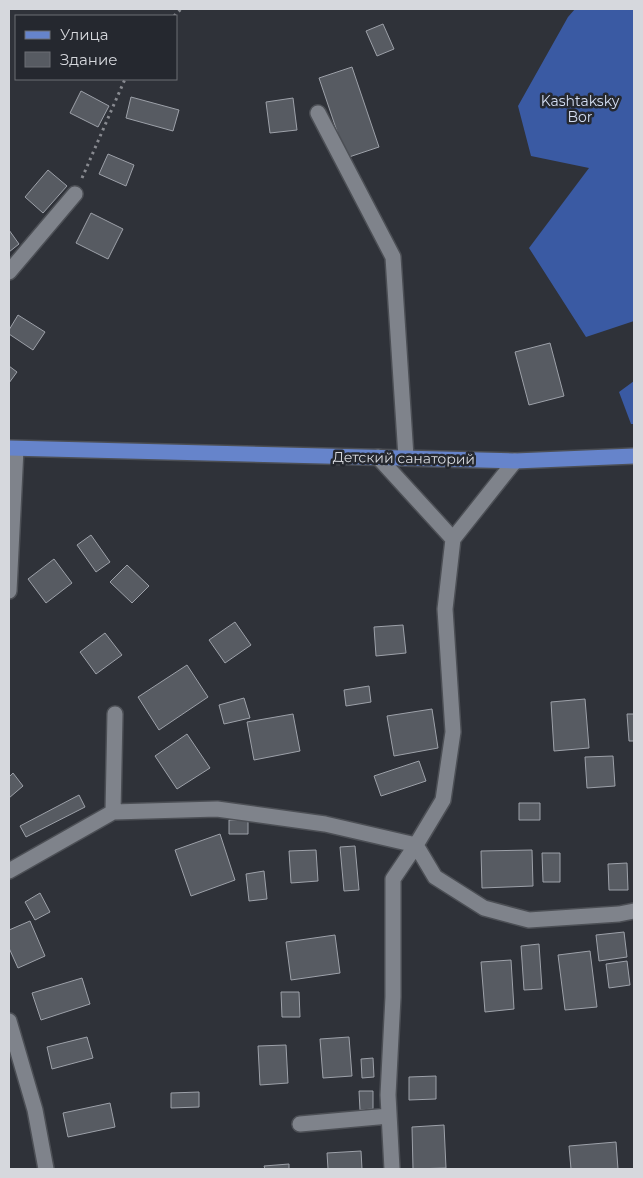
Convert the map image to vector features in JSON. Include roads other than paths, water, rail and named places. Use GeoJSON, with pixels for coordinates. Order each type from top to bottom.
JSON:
{"type":"FeatureCollection","features":[{"type":"Feature","properties":{"kind":"main road","name":"Детский санаторий"},"geometry":{"type":"LineString","coordinates":[[12,448],[515,461],[634,456]]}},
{"type":"Feature","properties":{"kind":"street"},"geometry":{"type":"LineString","coordinates":[[318,112],[393,257],[406,457]]}},
{"type":"Feature","properties":{"kind":"street"},"geometry":{"type":"LineString","coordinates":[[9,272],[75,194]]}},
{"type":"Feature","properties":{"kind":"street"},"geometry":{"type":"LineString","coordinates":[[9,591],[12,448]]}},
{"type":"Feature","properties":{"kind":"street"},"geometry":{"type":"LineString","coordinates":[[378,457],[454,539]]}},
{"type":"Feature","properties":{"kind":"street"},"geometry":{"type":"LineString","coordinates":[[392,1169],[388,1095],[392,997],[393,879],[443,800],[453,732],[445,609],[454,539],[515,461]]}},
{"type":"Feature","properties":{"kind":"street"},"geometry":{"type":"LineString","coordinates":[[114,812],[116,714]]}},
{"type":"Feature","properties":{"kind":"street"},"geometry":{"type":"LineString","coordinates":[[9,871],[114,812],[216,809],[325,824],[416,845],[434,877],[484,908],[529,920],[619,914],[634,911]]}},
{"type":"Feature","properties":{"kind":"street"},"geometry":{"type":"LineString","coordinates":[[9,1021],[35,1110],[46,1169]]}},
{"type":"Feature","properties":{"kind":"street"},"geometry":{"type":"LineString","coordinates":[[300,1124],[390,1116]]}},
{"type":"Feature","properties":{"kind":"park label","name":"Kashtaksky Bor"},"geometry":{"type":"Point","coordinates":[580,109]}}]}
